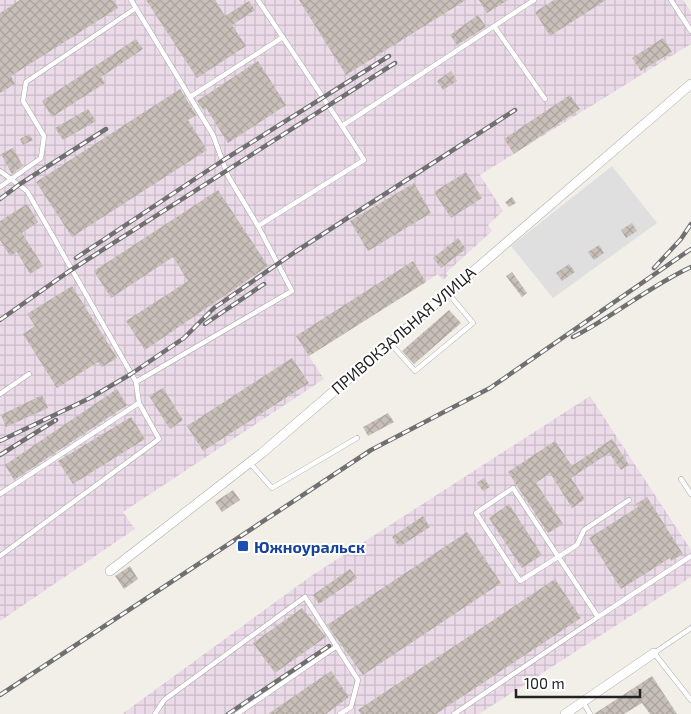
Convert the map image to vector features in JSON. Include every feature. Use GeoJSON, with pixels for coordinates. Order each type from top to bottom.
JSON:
{"type":"FeatureCollection","features":[{"type":"Feature","properties":{"kind":"street","name":"ПРИВОКЗАЛЬНАЯ УЛИЦА"},"geometry":{"type":"LineString","coordinates":[[110,571],[249,462],[691,84]]}},
{"type":"Feature","properties":{"kind":"street"},"geometry":{"type":"LineString","coordinates":[[565,714],[654,653]]}},
{"type":"Feature","properties":{"kind":"lane"},"geometry":{"type":"LineString","coordinates":[[131,0],[213,135],[228,176],[258,226],[292,292],[136,382]]}},
{"type":"Feature","properties":{"kind":"lane"},"geometry":{"type":"LineString","coordinates":[[258,0],[364,160],[258,226]]}},
{"type":"Feature","properties":{"kind":"lane"},"geometry":{"type":"LineString","coordinates":[[342,126],[534,0]]}},
{"type":"Feature","properties":{"kind":"lane"},"geometry":{"type":"LineString","coordinates":[[671,0],[691,31]]}},
{"type":"Feature","properties":{"kind":"lane"},"geometry":{"type":"LineString","coordinates":[[0,187],[41,158],[44,136],[23,101],[26,82],[136,8]]}},
{"type":"Feature","properties":{"kind":"lane"},"geometry":{"type":"LineString","coordinates":[[494,26],[545,98]]}},
{"type":"Feature","properties":{"kind":"lane"},"geometry":{"type":"LineString","coordinates":[[190,97],[283,37]]}},
{"type":"Feature","properties":{"kind":"lane"},"geometry":{"type":"LineString","coordinates":[[0,171],[27,191],[136,382],[138,403],[159,439],[0,556]]}},
{"type":"Feature","properties":{"kind":"lane"},"geometry":{"type":"LineString","coordinates":[[389,342],[415,371],[473,324],[447,292]]}},
{"type":"Feature","properties":{"kind":"lane"},"geometry":{"type":"LineString","coordinates":[[0,394],[29,374]]}},
{"type":"Feature","properties":{"kind":"lane"},"geometry":{"type":"LineString","coordinates":[[0,494],[138,403]]}},
{"type":"Feature","properties":{"kind":"lane"},"geometry":{"type":"LineString","coordinates":[[249,462],[272,488],[357,438]]}},
{"type":"Feature","properties":{"kind":"lane"},"geometry":{"type":"LineString","coordinates":[[681,479],[691,494]]}},
{"type":"Feature","properties":{"kind":"lane"},"geometry":{"type":"LineString","coordinates":[[598,617],[560,556],[514,488],[476,513],[520,581],[560,556],[577,545],[584,530],[629,500]]}},
{"type":"Feature","properties":{"kind":"lane"},"geometry":{"type":"LineString","coordinates":[[454,714],[691,556]]}},
{"type":"Feature","properties":{"kind":"lane"},"geometry":{"type":"LineString","coordinates":[[155,714],[164,700],[305,597],[358,680],[351,707],[340,714]]}},
{"type":"Feature","properties":{"kind":"lane"},"geometry":{"type":"LineString","coordinates":[[691,628],[654,653],[691,700]]}},
{"type":"Feature","properties":{"kind":"lane"},"geometry":{"type":"LineString","coordinates":[[237,714],[337,646]]}},
{"type":"Feature","properties":{"kind":"lane"},"geometry":{"type":"LineString","coordinates":[[582,702],[590,714]]}},
{"type":"Feature","properties":{"kind":"shaded area"},"geometry":{"type":"Polygon","coordinates":[[[0,0],[683,0],[691,12],[691,44],[480,175],[503,211],[488,225],[492,231],[446,273],[448,276],[443,280],[438,274],[309,356],[324,379],[123,512],[135,529],[0,621],[0,0]]]}},
{"type":"Feature","properties":{"kind":"shaded area"},"geometry":{"type":"Polygon","coordinates":[[[612,166],[657,223],[553,298],[511,246],[612,166]]]}},
{"type":"Feature","properties":{"kind":"shaded area"},"geometry":{"type":"Polygon","coordinates":[[[590,396],[691,550],[691,577],[479,714],[122,714],[311,576],[590,396]]]}},
{"type":"Feature","properties":{"kind":"building"},"geometry":{"type":"Polygon","coordinates":[[[20,0],[113,0],[118,8],[11,76],[15,84],[0,93],[0,13],[20,0]]]}},
{"type":"Feature","properties":{"kind":"building"},"geometry":{"type":"Polygon","coordinates":[[[146,0],[215,0],[225,16],[249,1],[255,10],[232,25],[246,46],[197,78],[146,0]]]}},
{"type":"Feature","properties":{"kind":"building"},"geometry":{"type":"Polygon","coordinates":[[[299,0],[466,0],[346,75],[299,0]]]}},
{"type":"Feature","properties":{"kind":"building"},"geometry":{"type":"Polygon","coordinates":[[[479,0],[508,0],[487,13],[479,0]]]}},
{"type":"Feature","properties":{"kind":"building"},"geometry":{"type":"Polygon","coordinates":[[[554,0],[606,0],[550,36],[535,12],[554,0]]]}},
{"type":"Feature","properties":{"kind":"building"},"geometry":{"type":"Polygon","coordinates":[[[478,15],[486,27],[457,45],[450,35],[478,15]]]}},
{"type":"Feature","properties":{"kind":"building"},"geometry":{"type":"Polygon","coordinates":[[[663,38],[672,52],[641,71],[632,58],[663,38]]]}},
{"type":"Feature","properties":{"kind":"building"},"geometry":{"type":"Polygon","coordinates":[[[136,39],[143,49],[101,77],[105,83],[52,117],[42,101],[136,39]]]}},
{"type":"Feature","properties":{"kind":"building"},"geometry":{"type":"Polygon","coordinates":[[[258,61],[286,105],[228,143],[206,108],[203,110],[197,101],[258,61]]]}},
{"type":"Feature","properties":{"kind":"building"},"geometry":{"type":"Polygon","coordinates":[[[451,71],[457,81],[443,90],[437,81],[451,71]]]}},
{"type":"Feature","properties":{"kind":"building"},"geometry":{"type":"Polygon","coordinates":[[[180,89],[196,115],[188,120],[207,150],[72,237],[36,182],[180,89]]]}},
{"type":"Feature","properties":{"kind":"building"},"geometry":{"type":"Polygon","coordinates":[[[570,95],[580,109],[514,154],[504,139],[570,95]]]}},
{"type":"Feature","properties":{"kind":"building"},"geometry":{"type":"Polygon","coordinates":[[[88,109],[96,121],[63,140],[55,128],[88,109]]]}},
{"type":"Feature","properties":{"kind":"building"},"geometry":{"type":"Polygon","coordinates":[[[29,134],[33,140],[23,145],[20,139],[29,134]]]}},
{"type":"Feature","properties":{"kind":"building"},"geometry":{"type":"Polygon","coordinates":[[[13,148],[23,166],[12,174],[1,154],[13,148]]]}},
{"type":"Feature","properties":{"kind":"building"},"geometry":{"type":"Polygon","coordinates":[[[466,172],[482,198],[451,218],[434,192],[466,172]]]}},
{"type":"Feature","properties":{"kind":"building"},"geometry":{"type":"Polygon","coordinates":[[[414,183],[431,213],[368,251],[350,221],[414,183]]]}},
{"type":"Feature","properties":{"kind":"building"},"geometry":{"type":"Polygon","coordinates":[[[218,190],[268,266],[145,350],[126,321],[188,281],[173,257],[111,298],[94,271],[218,190]]]}},
{"type":"Feature","properties":{"kind":"building"},"geometry":{"type":"Polygon","coordinates":[[[512,197],[516,203],[509,207],[505,202],[512,197]]]}},
{"type":"Feature","properties":{"kind":"building"},"geometry":{"type":"Polygon","coordinates":[[[27,204],[38,222],[22,233],[43,266],[30,274],[17,252],[10,256],[0,240],[0,221],[27,204]]]}},
{"type":"Feature","properties":{"kind":"building"},"geometry":{"type":"Polygon","coordinates":[[[632,223],[637,231],[626,238],[621,230],[632,223]]]}},
{"type":"Feature","properties":{"kind":"building"},"geometry":{"type":"Polygon","coordinates":[[[458,238],[466,249],[441,268],[433,258],[458,238]]]}},
{"type":"Feature","properties":{"kind":"building"},"geometry":{"type":"Polygon","coordinates":[[[599,245],[604,253],[594,260],[588,252],[599,245]]]}},
{"type":"Feature","properties":{"kind":"building"},"geometry":{"type":"Polygon","coordinates":[[[413,261],[426,282],[309,356],[296,336],[413,261]]]}},
{"type":"Feature","properties":{"kind":"building"},"geometry":{"type":"Polygon","coordinates":[[[569,264],[575,272],[562,281],[556,273],[569,264]]]}},
{"type":"Feature","properties":{"kind":"building"},"geometry":{"type":"Polygon","coordinates":[[[512,272],[527,293],[522,297],[506,276],[512,272]]]}},
{"type":"Feature","properties":{"kind":"building"},"geometry":{"type":"Polygon","coordinates":[[[72,286],[117,358],[102,367],[98,362],[57,388],[23,334],[35,326],[27,314],[72,286]]]}},
{"type":"Feature","properties":{"kind":"building"},"geometry":{"type":"Polygon","coordinates":[[[449,310],[461,323],[414,364],[402,351],[449,310]]]}},
{"type":"Feature","properties":{"kind":"building"},"geometry":{"type":"Polygon","coordinates":[[[292,358],[309,383],[203,451],[187,426],[292,358]]]}},
{"type":"Feature","properties":{"kind":"building"},"geometry":{"type":"Polygon","coordinates":[[[163,388],[183,420],[170,429],[149,396],[163,388]]]}},
{"type":"Feature","properties":{"kind":"building"},"geometry":{"type":"Polygon","coordinates":[[[117,389],[127,405],[14,480],[5,465],[117,389]]]}},
{"type":"Feature","properties":{"kind":"building"},"geometry":{"type":"Polygon","coordinates":[[[42,395],[48,408],[6,427],[1,415],[42,395]]]}},
{"type":"Feature","properties":{"kind":"building"},"geometry":{"type":"Polygon","coordinates":[[[388,413],[394,422],[368,436],[363,427],[388,413]]]}},
{"type":"Feature","properties":{"kind":"building"},"geometry":{"type":"Polygon","coordinates":[[[131,417],[145,439],[73,484],[58,461],[131,417]]]}},
{"type":"Feature","properties":{"kind":"building"},"geometry":{"type":"Polygon","coordinates":[[[612,439],[629,465],[621,470],[609,453],[571,478],[585,499],[572,508],[550,473],[536,483],[563,524],[548,533],[508,472],[555,441],[572,466],[612,439]]]}},
{"type":"Feature","properties":{"kind":"building"},"geometry":{"type":"Polygon","coordinates":[[[484,478],[490,487],[483,491],[477,483],[484,478]]]}},
{"type":"Feature","properties":{"kind":"building","name":"Южноуральск"},"geometry":{"type":"Polygon","coordinates":[[[233,490],[240,500],[222,512],[215,502],[233,490]]]}},
{"type":"Feature","properties":{"kind":"building"},"geometry":{"type":"Polygon","coordinates":[[[647,497],[683,554],[671,561],[670,558],[621,589],[589,538],[638,507],[636,504],[647,497]]]}},
{"type":"Feature","properties":{"kind":"building"},"geometry":{"type":"Polygon","coordinates":[[[509,504],[542,555],[522,568],[489,518],[509,504]]]}},
{"type":"Feature","properties":{"kind":"building"},"geometry":{"type":"Polygon","coordinates":[[[423,516],[430,527],[399,547],[392,537],[423,516]]]}},
{"type":"Feature","properties":{"kind":"building"},"geometry":{"type":"Polygon","coordinates":[[[467,532],[501,583],[363,675],[327,625],[467,532]]]}},
{"type":"Feature","properties":{"kind":"building"},"geometry":{"type":"Polygon","coordinates":[[[130,566],[138,579],[124,589],[115,576],[130,566]]]}},
{"type":"Feature","properties":{"kind":"building"},"geometry":{"type":"Polygon","coordinates":[[[350,569],[357,578],[319,604],[313,595],[350,569]]]}},
{"type":"Feature","properties":{"kind":"building"},"geometry":{"type":"Polygon","coordinates":[[[555,579],[581,618],[436,714],[361,714],[358,710],[555,579]]]}},
{"type":"Feature","properties":{"kind":"building"},"geometry":{"type":"Polygon","coordinates":[[[302,608],[326,637],[275,673],[253,643],[302,608]]]}},
{"type":"Feature","properties":{"kind":"building"},"geometry":{"type":"Polygon","coordinates":[[[331,671],[349,697],[326,714],[268,714],[331,671]]]}},
{"type":"Feature","properties":{"kind":"building"},"geometry":{"type":"Polygon","coordinates":[[[652,676],[677,714],[650,714],[642,703],[624,714],[594,714],[652,676]]]}},
{"type":"Feature","properties":{"kind":"railway"},"geometry":{"type":"LineString","coordinates":[[76,258],[222,161],[389,56]]}},
{"type":"Feature","properties":{"kind":"railway"},"geometry":{"type":"LineString","coordinates":[[0,320],[68,272],[395,63]]}},
{"type":"Feature","properties":{"kind":"railway"},"geometry":{"type":"LineString","coordinates":[[0,441],[90,398],[131,374],[184,338],[214,308],[295,252],[515,110]]}},
{"type":"Feature","properties":{"kind":"railway"},"geometry":{"type":"LineString","coordinates":[[0,199],[106,129]]}},
{"type":"Feature","properties":{"kind":"railway"},"geometry":{"type":"LineString","coordinates":[[654,268],[681,239],[691,224]]}},
{"type":"Feature","properties":{"kind":"railway"},"geometry":{"type":"LineString","coordinates":[[0,695],[371,450],[490,388],[691,249]]}},
{"type":"Feature","properties":{"kind":"railway"},"geometry":{"type":"LineString","coordinates":[[573,337],[661,283],[691,267]]}},
{"type":"Feature","properties":{"kind":"railway"},"geometry":{"type":"LineString","coordinates":[[205,324],[264,284]]}},
{"type":"Feature","properties":{"kind":"railway"},"geometry":{"type":"LineString","coordinates":[[0,455],[56,420]]}},
{"type":"Feature","properties":{"kind":"railway"},"geometry":{"type":"LineString","coordinates":[[228,714],[329,646]]}},
{"type":"Feature","properties":{"kind":"place","name":"Южноуральск"},"geometry":{"type":"Point","coordinates":[243,546]}}]}
